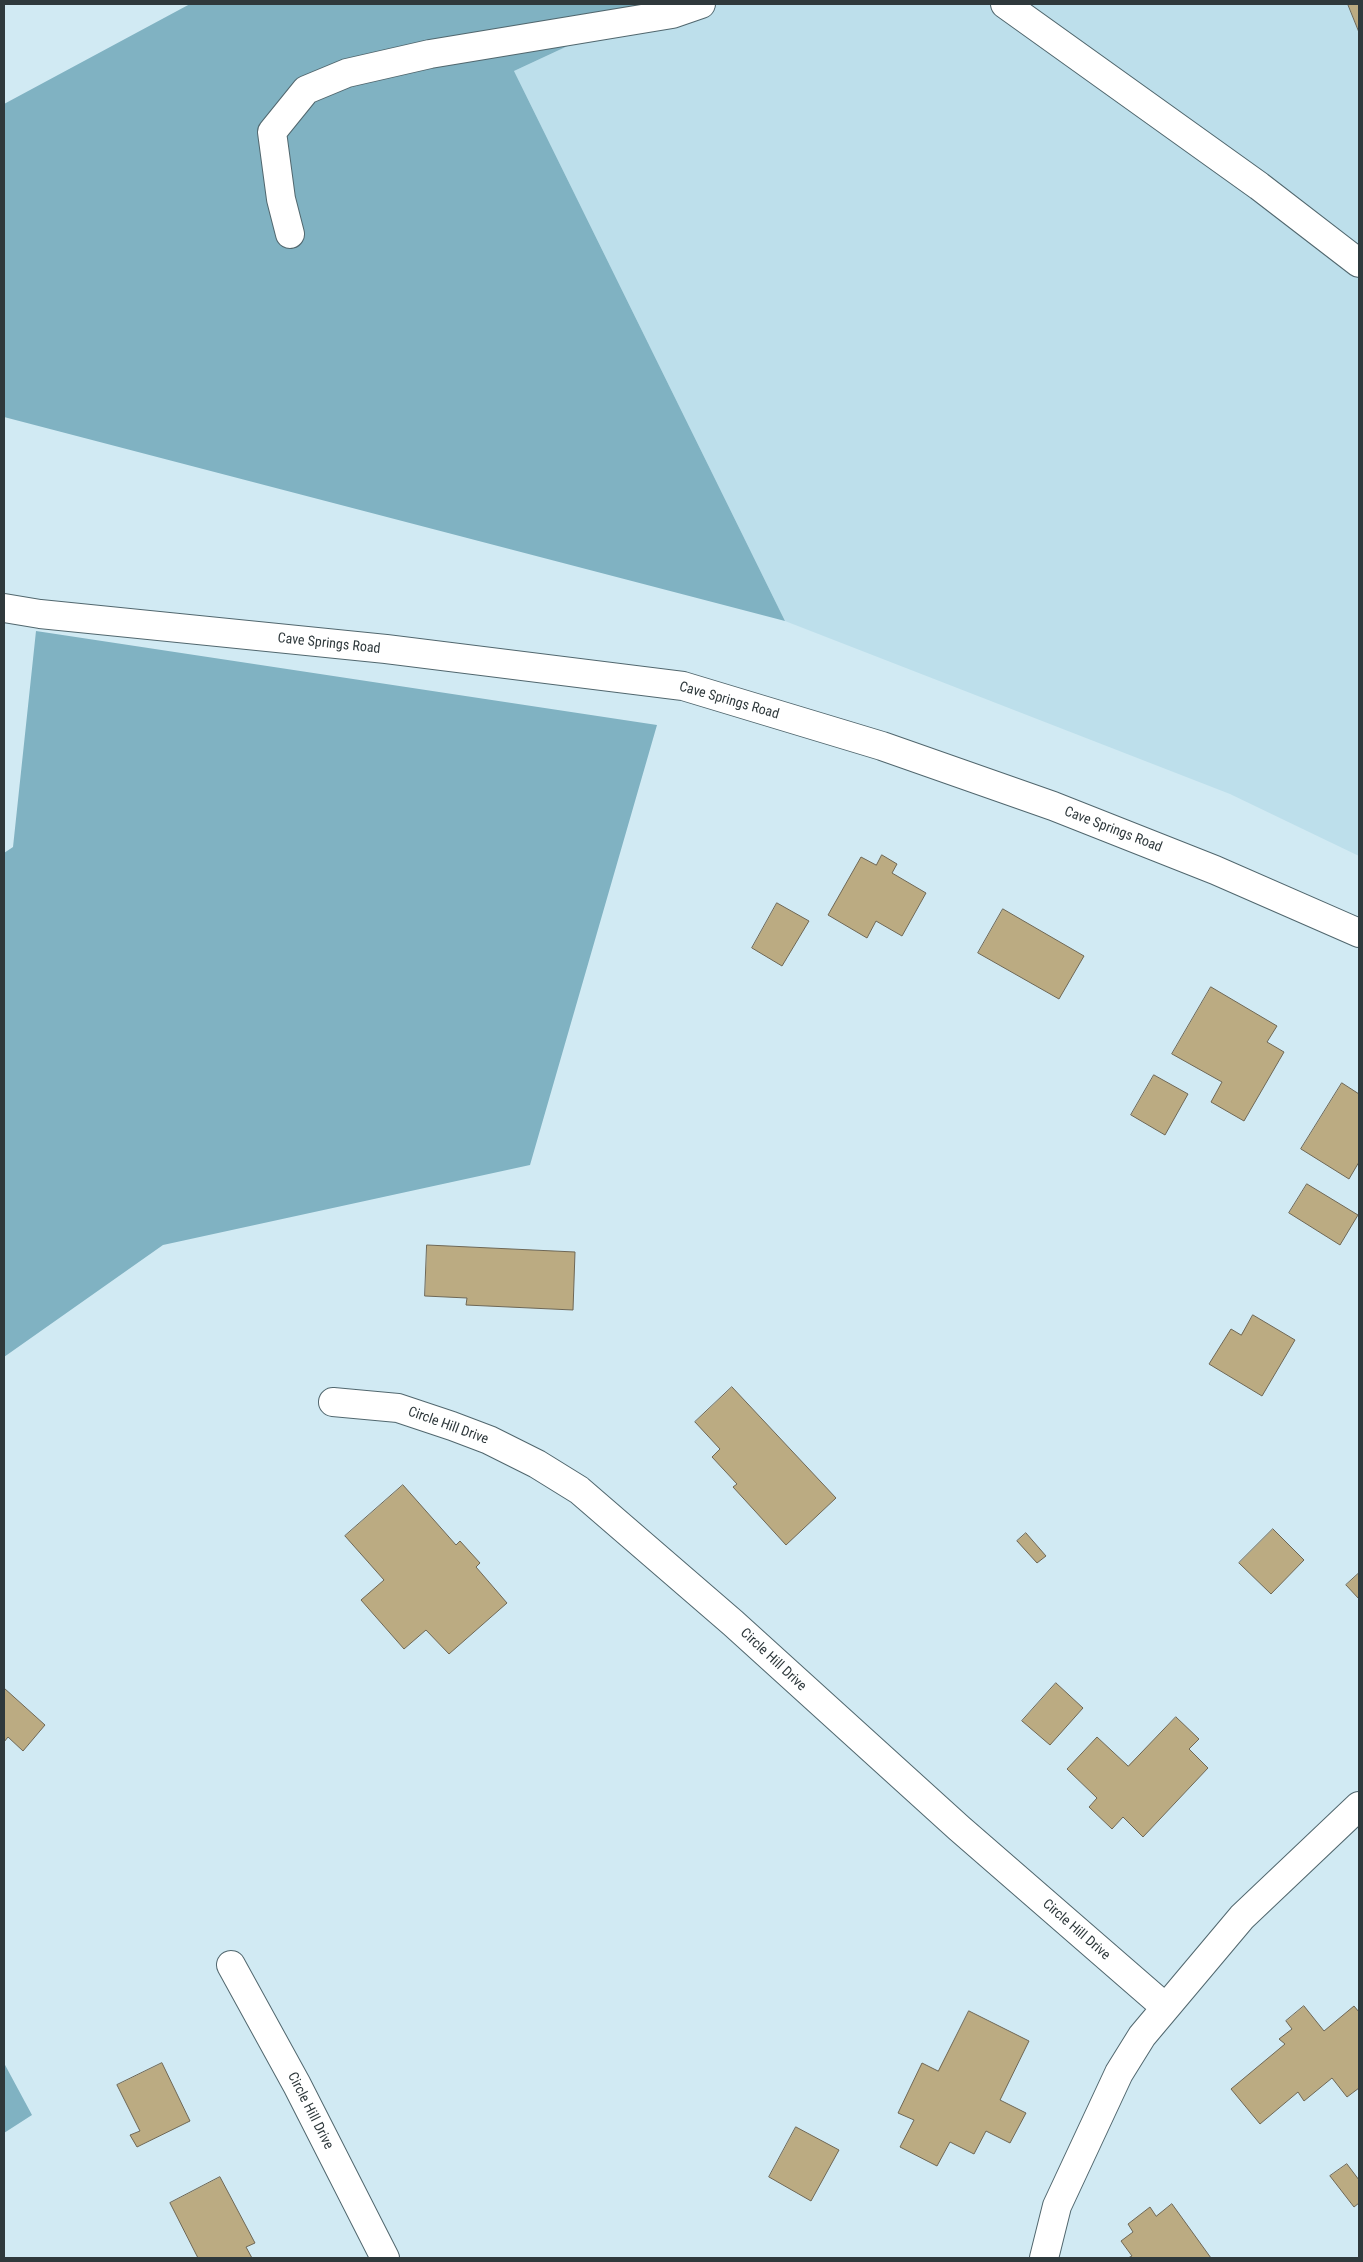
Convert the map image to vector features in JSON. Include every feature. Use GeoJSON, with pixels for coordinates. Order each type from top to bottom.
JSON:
{"type":"FeatureCollection","features":[{"type":"Feature","properties":{"kind":"street"},"geometry":{"type":"LineString","coordinates":[[290,234],[281,198],[272,132],[306,90],[347,73],[421,56],[672,14],[701,4]]}},
{"type":"Feature","properties":{"kind":"street"},"geometry":{"type":"LineString","coordinates":[[1004,4],[1259,186],[1359,263]]}},
{"type":"Feature","properties":{"kind":"street","name":"Cave Springs Road"},"geometry":{"type":"LineString","coordinates":[[4,608],[40,614],[405,651],[683,686],[882,746],[1053,806],[1215,870],[1359,933]]}},
{"type":"Feature","properties":{"kind":"street","name":"Circle Hill Drive"},"geometry":{"type":"LineString","coordinates":[[333,1402],[398,1408],[452,1426],[489,1440],[538,1464],[579,1490],[733,1623],[959,1828],[1165,2007]]}},
{"type":"Feature","properties":{"kind":"street"},"geometry":{"type":"LineString","coordinates":[[1044,2258],[1057,2206],[1119,2073],[1142,2036],[1242,1916],[1359,1806]]}},
{"type":"Feature","properties":{"kind":"street","name":"Circle Hill Drive"},"geometry":{"type":"LineString","coordinates":[[231,1965],[297,2085],[385,2258]]}},
{"type":"Feature","properties":{"kind":"shaded area"},"geometry":{"type":"Polygon","coordinates":[[[190,4],[658,4],[514,71],[785,621],[4,417],[4,104],[190,4]]]}},
{"type":"Feature","properties":{"kind":"shaded area"},"geometry":{"type":"Polygon","coordinates":[[[658,4],[1359,4],[1359,856],[1230,794],[785,621],[514,71],[658,4]]]}},
{"type":"Feature","properties":{"kind":"shaded area"},"geometry":{"type":"Polygon","coordinates":[[[36,631],[657,725],[530,1165],[163,1245],[4,1357],[4,853],[13,847],[36,631]]]}},
{"type":"Feature","properties":{"kind":"shaded area"},"geometry":{"type":"Polygon","coordinates":[[[4,2063],[32,2115],[4,2133],[4,2063]]]}},
{"type":"Feature","properties":{"kind":"building"},"geometry":{"type":"Polygon","coordinates":[[[1348,4],[1359,4],[1359,32],[1348,4]]]}},
{"type":"Feature","properties":{"kind":"building"},"geometry":{"type":"Polygon","coordinates":[[[882,855],[897,864],[892,873],[926,893],[902,936],[876,921],[867,938],[828,915],[861,857],[876,865],[882,855]]]}},
{"type":"Feature","properties":{"kind":"building"},"geometry":{"type":"Polygon","coordinates":[[[777,903],[809,921],[782,966],[752,948],[777,903]]]}},
{"type":"Feature","properties":{"kind":"building"},"geometry":{"type":"Polygon","coordinates":[[[1003,909],[1084,956],[1059,999],[978,953],[1003,909]]]}},
{"type":"Feature","properties":{"kind":"building"},"geometry":{"type":"Polygon","coordinates":[[[1211,987],[1277,1026],[1267,1042],[1284,1052],[1244,1121],[1211,1102],[1222,1082],[1172,1054],[1211,987]]]}},
{"type":"Feature","properties":{"kind":"building"},"geometry":{"type":"Polygon","coordinates":[[[1154,1075],[1188,1094],[1165,1135],[1131,1115],[1154,1075]]]}},
{"type":"Feature","properties":{"kind":"building"},"geometry":{"type":"Polygon","coordinates":[[[1342,1083],[1359,1094],[1359,1162],[1349,1179],[1301,1149],[1342,1083]]]}},
{"type":"Feature","properties":{"kind":"building"},"geometry":{"type":"Polygon","coordinates":[[[1307,1184],[1358,1215],[1340,1245],[1289,1213],[1307,1184]]]}},
{"type":"Feature","properties":{"kind":"building"},"geometry":{"type":"Polygon","coordinates":[[[427,1245],[575,1252],[573,1310],[466,1305],[467,1298],[425,1296],[427,1245]]]}},
{"type":"Feature","properties":{"kind":"building"},"geometry":{"type":"Polygon","coordinates":[[[1253,1315],[1295,1340],[1262,1396],[1209,1364],[1231,1329],[1241,1335],[1253,1315]]]}},
{"type":"Feature","properties":{"kind":"building"},"geometry":{"type":"Polygon","coordinates":[[[732,1387],[836,1498],[786,1545],[733,1487],[737,1484],[712,1457],[720,1449],[695,1422],[732,1387]]]}},
{"type":"Feature","properties":{"kind":"building"},"geometry":{"type":"Polygon","coordinates":[[[403,1485],[456,1545],[460,1541],[480,1563],[476,1567],[507,1603],[449,1654],[426,1630],[404,1649],[361,1600],[384,1580],[345,1536],[403,1485]]]}},
{"type":"Feature","properties":{"kind":"building"},"geometry":{"type":"Polygon","coordinates":[[[1273,1529],[1304,1560],[1271,1594],[1239,1563],[1273,1529]]]}},
{"type":"Feature","properties":{"kind":"building"},"geometry":{"type":"Polygon","coordinates":[[[1026,1533],[1046,1556],[1037,1563],[1017,1541],[1026,1533]]]}},
{"type":"Feature","properties":{"kind":"building"},"geometry":{"type":"Polygon","coordinates":[[[1359,1573],[1359,1599],[1346,1585],[1359,1573]]]}},
{"type":"Feature","properties":{"kind":"building"},"geometry":{"type":"Polygon","coordinates":[[[1056,1683],[1083,1708],[1050,1745],[1022,1721],[1056,1683]]]}},
{"type":"Feature","properties":{"kind":"building"},"geometry":{"type":"Polygon","coordinates":[[[4,1688],[45,1725],[23,1751],[8,1737],[4,1742],[4,1688]]]}},
{"type":"Feature","properties":{"kind":"building"},"geometry":{"type":"Polygon","coordinates":[[[1176,1717],[1199,1739],[1189,1749],[1208,1768],[1143,1837],[1123,1817],[1112,1829],[1089,1807],[1097,1798],[1067,1769],[1097,1737],[1128,1766],[1176,1717]]]}},
{"type":"Feature","properties":{"kind":"building"},"geometry":{"type":"Polygon","coordinates":[[[1304,2006],[1324,2031],[1354,2006],[1359,2012],[1359,2088],[1347,2097],[1332,2078],[1304,2101],[1298,2092],[1260,2124],[1231,2089],[1285,2044],[1279,2039],[1292,2029],[1286,2021],[1304,2006]]]}},
{"type":"Feature","properties":{"kind":"building"},"geometry":{"type":"Polygon","coordinates":[[[969,2011],[1029,2041],[1000,2100],[1026,2113],[1010,2143],[986,2131],[974,2154],[950,2142],[937,2166],[900,2147],[914,2120],[898,2113],[922,2063],[938,2071],[969,2011]]]}},
{"type":"Feature","properties":{"kind":"building"},"geometry":{"type":"Polygon","coordinates":[[[162,2063],[190,2121],[137,2147],[130,2135],[140,2131],[117,2085],[162,2063]]]}},
{"type":"Feature","properties":{"kind":"building"},"geometry":{"type":"Polygon","coordinates":[[[796,2127],[839,2150],[811,2201],[769,2177],[796,2127]]]}},
{"type":"Feature","properties":{"kind":"building"},"geometry":{"type":"Polygon","coordinates":[[[1347,2164],[1359,2180],[1359,2203],[1354,2207],[1330,2176],[1347,2164]]]}},
{"type":"Feature","properties":{"kind":"building"},"geometry":{"type":"Polygon","coordinates":[[[220,2177],[255,2243],[246,2247],[252,2258],[198,2258],[170,2203],[220,2177]]]}},
{"type":"Feature","properties":{"kind":"building"},"geometry":{"type":"Polygon","coordinates":[[[1172,2204],[1211,2258],[1128,2258],[1132,2256],[1121,2241],[1133,2232],[1128,2224],[1150,2207],[1156,2216],[1172,2204]]]}}]}
